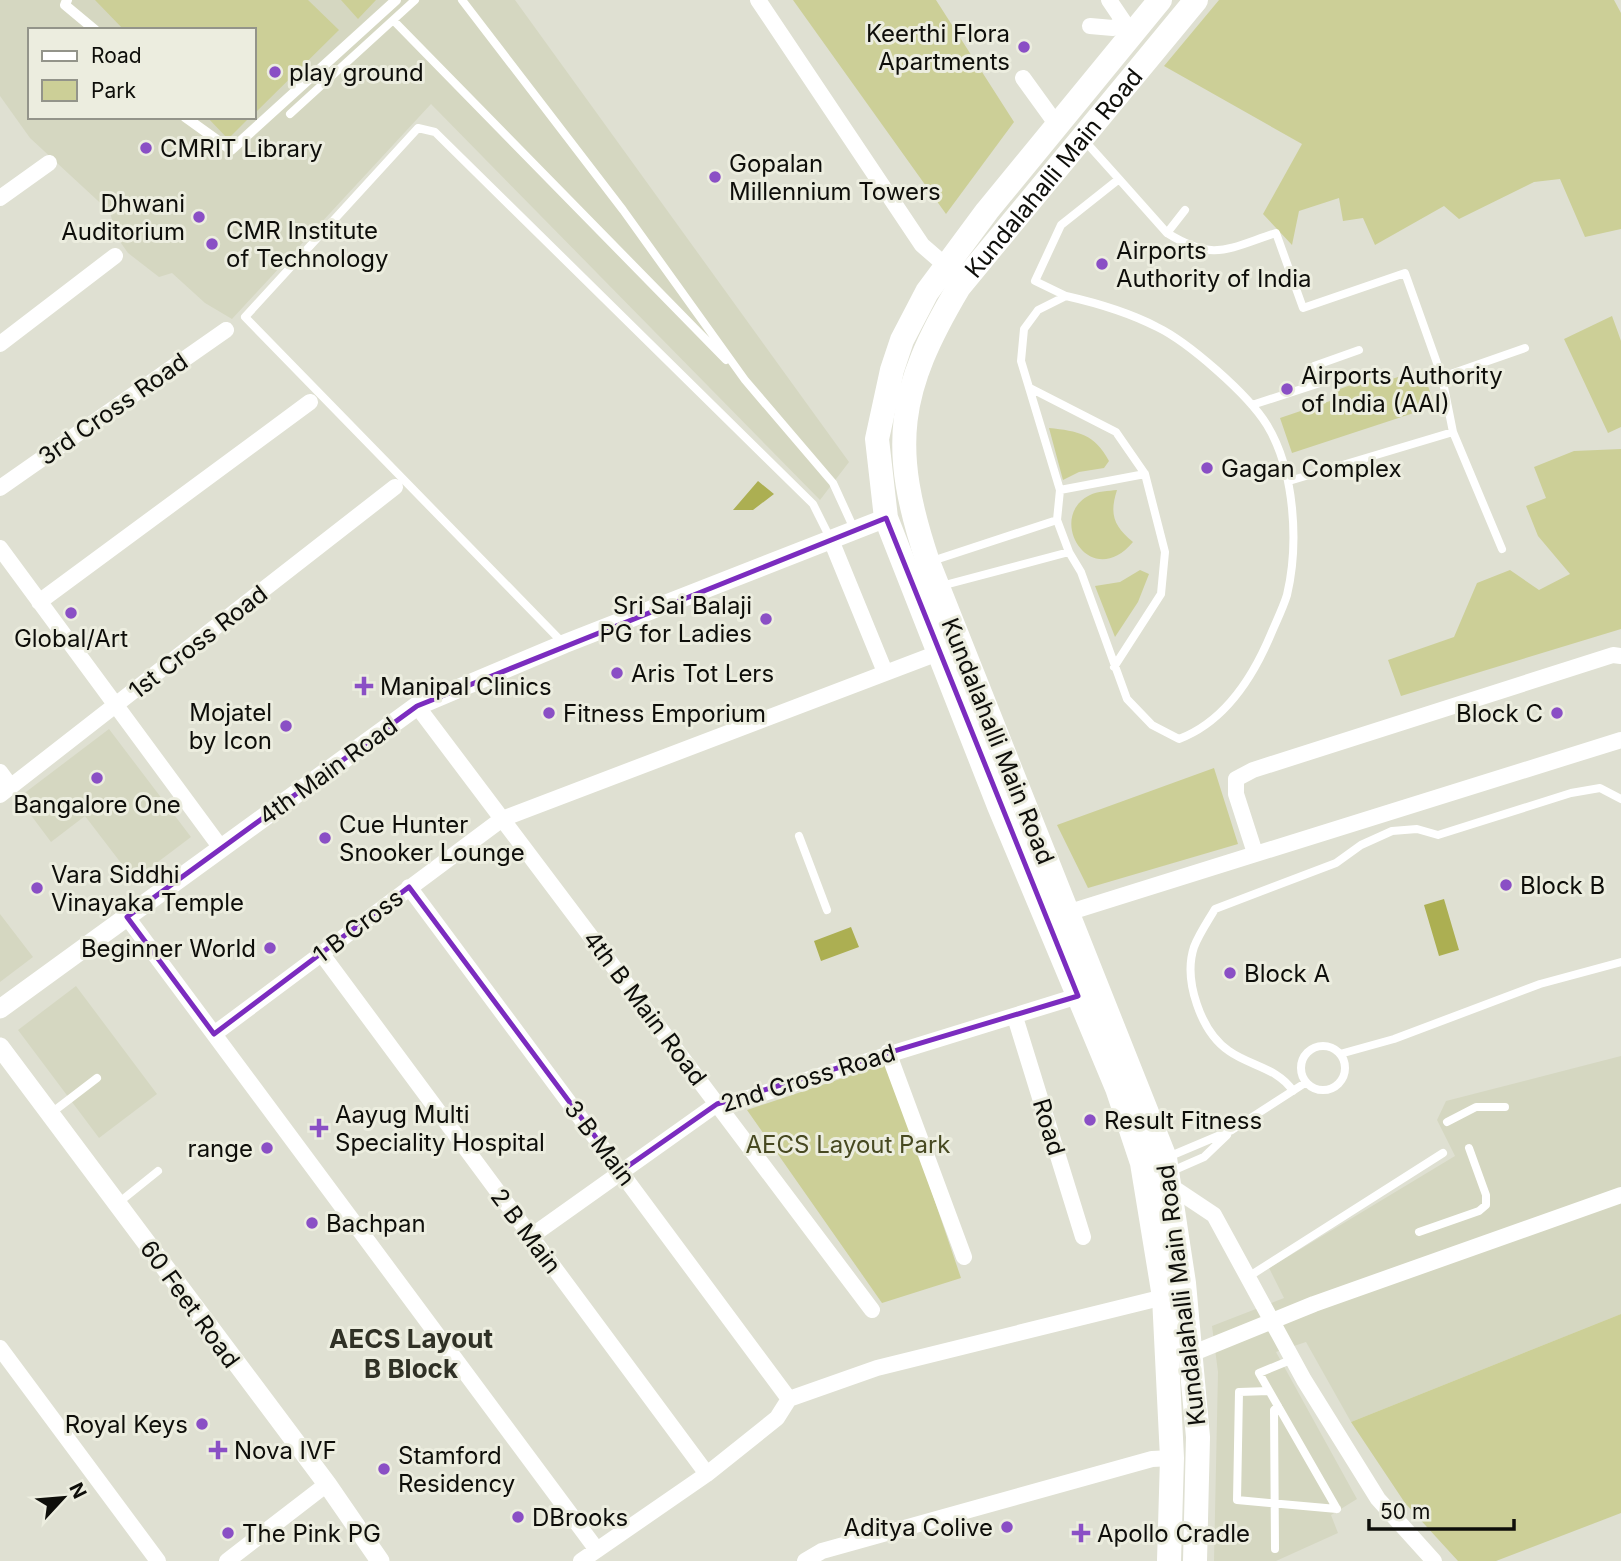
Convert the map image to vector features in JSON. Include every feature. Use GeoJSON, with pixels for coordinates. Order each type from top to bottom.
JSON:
{"type":"FeatureCollection","features":[{"type":"Feature","properties":{"kind":"main road","name":"Kundalahalli Main Road"},"geometry":{"type":"LineString","coordinates":[[1160,0],[1128,29],[1057,125],[945,265],[902,340],[881,414],[877,439],[886,518],[1078,996],[1157,1175],[1172,1458],[1169,1561]]}},
{"type":"Feature","properties":{"kind":"main road","name":"Kundalahalli Main Road"},"geometry":{"type":"LineString","coordinates":[[1195,1561],[1198,1437],[1191,1354],[1141,1091],[1067,913],[928,562],[908,503],[902,450],[905,420],[916,373],[934,329],[959,286],[1196,0]]}},
{"type":"Feature","properties":{"kind":"street"},"geometry":{"type":"LineString","coordinates":[[67,0],[65,5],[93,28]]}},
{"type":"Feature","properties":{"kind":"street"},"geometry":{"type":"LineString","coordinates":[[188,119],[231,150],[396,0]]}},
{"type":"Feature","properties":{"kind":"street"},"geometry":{"type":"LineString","coordinates":[[758,0],[922,245],[945,265]]}},
{"type":"Feature","properties":{"kind":"street"},"geometry":{"type":"LineString","coordinates":[[1109,0],[1128,29]]}},
{"type":"Feature","properties":{"kind":"street"},"geometry":{"type":"LineString","coordinates":[[1090,26],[1128,29]]}},
{"type":"Feature","properties":{"kind":"street"},"geometry":{"type":"LineString","coordinates":[[1023,78],[1057,125]]}},
{"type":"Feature","properties":{"kind":"street"},"geometry":{"type":"LineString","coordinates":[[0,198],[49,163]]}},
{"type":"Feature","properties":{"kind":"street"},"geometry":{"type":"LineString","coordinates":[[0,344],[115,256]]}},
{"type":"Feature","properties":{"kind":"street","name":"3rd Cross Road"},"geometry":{"type":"LineString","coordinates":[[0,488],[226,330]]}},
{"type":"Feature","properties":{"kind":"street"},"geometry":{"type":"LineString","coordinates":[[39,602],[310,402]]}},
{"type":"Feature","properties":{"kind":"street","name":"1st Cross Road"},"geometry":{"type":"LineString","coordinates":[[5,791],[395,487]]}},
{"type":"Feature","properties":{"kind":"street","name":"4th Main Road"},"geometry":{"type":"LineString","coordinates":[[0,1009],[417,706],[564,644],[886,518]]}},
{"type":"Feature","properties":{"kind":"street"},"geometry":{"type":"LineString","coordinates":[[831,540],[886,672]]}},
{"type":"Feature","properties":{"kind":"street"},"geometry":{"type":"LineString","coordinates":[[0,548],[221,848]]}},
{"type":"Feature","properties":{"kind":"street"},"geometry":{"type":"LineString","coordinates":[[502,819],[938,653]]}},
{"type":"Feature","properties":{"kind":"street"},"geometry":{"type":"LineString","coordinates":[[1255,853],[1236,794],[1236,779],[1252,770],[1613,655],[1621,656]]}},
{"type":"Feature","properties":{"kind":"street","name":"4th B Main Road"},"geometry":{"type":"LineString","coordinates":[[417,706],[872,1310]]}},
{"type":"Feature","properties":{"kind":"street"},"geometry":{"type":"LineString","coordinates":[[1067,913],[1621,740]]}},
{"type":"Feature","properties":{"kind":"street"},"geometry":{"type":"LineString","coordinates":[[0,772],[5,791]]}},
{"type":"Feature","properties":{"kind":"street","name":"1 B Cross"},"geometry":{"type":"LineString","coordinates":[[214,1034],[502,819]]}},
{"type":"Feature","properties":{"kind":"street","name":"3 B Main"},"geometry":{"type":"LineString","coordinates":[[409,887],[789,1399]]}},
{"type":"Feature","properties":{"kind":"street"},"geometry":{"type":"LineString","coordinates":[[127,917],[597,1550]]}},
{"type":"Feature","properties":{"kind":"street","name":"2 B Main"},"geometry":{"type":"LineString","coordinates":[[321,953],[707,1474]]}},
{"type":"Feature","properties":{"kind":"street","name":"2nd Cross Road"},"geometry":{"type":"LineString","coordinates":[[530,1237],[717,1104],[745,1099],[888,1052],[1015,1017],[1078,996]]}},
{"type":"Feature","properties":{"kind":"street","name":"Road"},"geometry":{"type":"LineString","coordinates":[[1015,1017],[1083,1237]]}},
{"type":"Feature","properties":{"kind":"street","name":"60 Feet Road"},"geometry":{"type":"LineString","coordinates":[[0,1046],[327,1485],[380,1561]]}},
{"type":"Feature","properties":{"kind":"street"},"geometry":{"type":"LineString","coordinates":[[888,1052],[964,1258]]}},
{"type":"Feature","properties":{"kind":"street"},"geometry":{"type":"LineString","coordinates":[[1157,1175],[1214,1215],[1293,1359],[1378,1499],[1434,1561]]}},
{"type":"Feature","properties":{"kind":"street"},"geometry":{"type":"LineString","coordinates":[[1191,1354],[1314,1304],[1621,1195]]}},
{"type":"Feature","properties":{"kind":"street"},"geometry":{"type":"LineString","coordinates":[[582,1561],[707,1474],[777,1418],[789,1399],[877,1368],[1164,1297]]}},
{"type":"Feature","properties":{"kind":"street"},"geometry":{"type":"LineString","coordinates":[[0,1348],[158,1561]]}},
{"type":"Feature","properties":{"kind":"street"},"geometry":{"type":"LineString","coordinates":[[805,1561],[822,1551],[1152,1458],[1172,1458]]}},
{"type":"Feature","properties":{"kind":"street"},"geometry":{"type":"LineString","coordinates":[[227,1561],[327,1485]]}},
{"type":"Feature","properties":{"kind":"lane"},"geometry":{"type":"LineString","coordinates":[[290,114],[415,0]]}},
{"type":"Feature","properties":{"kind":"lane"},"geometry":{"type":"LineString","coordinates":[[462,0],[623,210],[745,380]]}},
{"type":"Feature","properties":{"kind":"lane"},"geometry":{"type":"LineString","coordinates":[[393,20],[745,380],[833,483],[855,531]]}},
{"type":"Feature","properties":{"kind":"lane"},"geometry":{"type":"LineString","coordinates":[[564,644],[245,317],[418,128],[435,132],[813,504],[831,540]]}},
{"type":"Feature","properties":{"kind":"lane"},"geometry":{"type":"LineString","coordinates":[[1082,138],[1167,233],[1192,248],[1215,253],[1276,233],[1303,308],[1405,273],[1442,377],[1453,432],[1502,550]]}},
{"type":"Feature","properties":{"kind":"lane"},"geometry":{"type":"LineString","coordinates":[[1066,296],[1038,310],[1024,329],[1021,361],[1060,490],[1057,520],[1069,552],[1081,572],[1127,699],[1152,725],[1179,739],[1199,732],[1232,701],[1263,653],[1287,595],[1294,527],[1289,481],[1268,426],[1252,405],[1216,370],[1159,327],[1104,305],[1066,296],[1035,281],[1060,225],[1119,179]]}},
{"type":"Feature","properties":{"kind":"lane"},"geometry":{"type":"LineString","coordinates":[[1167,233],[1185,210]]}},
{"type":"Feature","properties":{"kind":"lane"},"geometry":{"type":"LineString","coordinates":[[1442,377],[1525,348]]}},
{"type":"Feature","properties":{"kind":"lane"},"geometry":{"type":"LineString","coordinates":[[1252,405],[1320,383],[1314,366],[1359,350]]}},
{"type":"Feature","properties":{"kind":"lane"},"geometry":{"type":"LineString","coordinates":[[1030,388],[1116,432],[1145,474],[1165,552],[1161,594],[1114,667]]}},
{"type":"Feature","properties":{"kind":"lane"},"geometry":{"type":"LineString","coordinates":[[1289,481],[1453,432]]}},
{"type":"Feature","properties":{"kind":"lane"},"geometry":{"type":"LineString","coordinates":[[1060,490],[1145,474]]}},
{"type":"Feature","properties":{"kind":"lane"},"geometry":{"type":"LineString","coordinates":[[928,562],[1057,520]]}},
{"type":"Feature","properties":{"kind":"lane"},"geometry":{"type":"LineString","coordinates":[[938,587],[1069,552]]}},
{"type":"Feature","properties":{"kind":"lane"},"geometry":{"type":"LineString","coordinates":[[1293,1091],[1271,1071],[1228,1051],[1206,1028],[1191,979],[1194,948],[1215,909],[1336,863],[1361,845],[1392,831],[1417,829],[1438,835],[1571,793],[1601,788],[1621,799]]}},
{"type":"Feature","properties":{"kind":"lane"},"geometry":{"type":"LineString","coordinates":[[799,836],[827,911]]}},
{"type":"Feature","properties":{"kind":"lane"},"geometry":{"type":"LineString","coordinates":[[1340,1054],[1394,1040],[1540,984],[1621,962]]}},
{"type":"Feature","properties":{"kind":"lane"},"geometry":{"type":"LineString","coordinates":[[1319,1046],[1331,1047],[1340,1054],[1345,1067],[1342,1081],[1331,1090],[1318,1090],[1305,1083],[1300,1072],[1301,1060],[1308,1051],[1319,1046]]}},
{"type":"Feature","properties":{"kind":"lane"},"geometry":{"type":"LineString","coordinates":[[50,1114],[97,1078]]}},
{"type":"Feature","properties":{"kind":"lane"},"geometry":{"type":"LineString","coordinates":[[1157,1175],[1305,1083]]}},
{"type":"Feature","properties":{"kind":"lane"},"geometry":{"type":"LineString","coordinates":[[1447,1122],[1476,1107],[1505,1107]]}},
{"type":"Feature","properties":{"kind":"lane"},"geometry":{"type":"LineString","coordinates":[[1157,1175],[1204,1157],[1232,1130]]}},
{"type":"Feature","properties":{"kind":"lane"},"geometry":{"type":"LineString","coordinates":[[1419,1232],[1479,1211],[1486,1205],[1486,1195],[1469,1148]]}},
{"type":"Feature","properties":{"kind":"lane"},"geometry":{"type":"LineString","coordinates":[[1248,1277],[1443,1153]]}},
{"type":"Feature","properties":{"kind":"lane"},"geometry":{"type":"LineString","coordinates":[[117,1204],[159,1171]]}},
{"type":"Feature","properties":{"kind":"lane"},"geometry":{"type":"LineString","coordinates":[[1269,1391],[1239,1392],[1237,1500],[1337,1509],[1259,1373],[1293,1359]]}},
{"type":"Feature","properties":{"kind":"lane"},"geometry":{"type":"LineString","coordinates":[[1275,1549],[1274,1410],[1278,1406]]}},
{"type":"Feature","properties":{"kind":"highlighted area"},"geometry":{"type":"Polygon","coordinates":[[[886,518],[1078,996],[717,1104],[621,1171],[409,887],[214,1034],[127,917],[417,706],[886,518]]]}},
{"type":"Feature","properties":{"kind":"shaded area","name":"CMR Institute of Technology"},"geometry":{"type":"Polygon","coordinates":[[[0,0],[515,0],[849,462],[820,500],[431,104],[232,319],[205,303],[172,273],[159,277],[128,253],[116,236],[110,212],[30,138],[0,96],[0,0]]]}},
{"type":"Feature","properties":{"kind":"shaded area"},"geometry":{"type":"Polygon","coordinates":[[[758,481],[774,494],[753,510],[733,510],[758,481]]]}},
{"type":"Feature","properties":{"kind":"shaded area"},"geometry":{"type":"Polygon","coordinates":[[[109,729],[191,837],[134,880],[85,816],[51,842],[18,798],[109,729]]]}},
{"type":"Feature","properties":{"kind":"shaded area"},"geometry":{"type":"Polygon","coordinates":[[[1444,899],[1459,950],[1439,956],[1424,905],[1444,899]]]}},
{"type":"Feature","properties":{"kind":"shaded area"},"geometry":{"type":"Polygon","coordinates":[[[0,914],[33,957],[0,982],[0,914]]]}},
{"type":"Feature","properties":{"kind":"shaded area"},"geometry":{"type":"Polygon","coordinates":[[[851,927],[859,947],[821,961],[814,941],[851,927]]]}},
{"type":"Feature","properties":{"kind":"shaded area"},"geometry":{"type":"Polygon","coordinates":[[[76,986],[157,1094],[99,1138],[18,1030],[76,986]]]}},
{"type":"Feature","properties":{"kind":"shaded area"},"geometry":{"type":"Polygon","coordinates":[[[1621,1056],[1621,1314],[1351,1422],[1306,1342],[1276,1352],[1357,1499],[1331,1515],[1338,1533],[1276,1561],[1214,1561],[1218,1372],[1212,1326],[1284,1298],[1269,1268],[1455,1156],[1437,1120],[1446,1101],[1621,1056]]]}},
{"type":"Feature","properties":{"kind":"green space","name":"play ground"},"geometry":{"type":"Polygon","coordinates":[[[95,0],[308,0],[339,30],[256,112],[256,28],[122,28],[95,0]]]}},
{"type":"Feature","properties":{"kind":"green space"},"geometry":{"type":"Polygon","coordinates":[[[341,0],[376,0],[358,19],[341,0]]]}},
{"type":"Feature","properties":{"kind":"green space"},"geometry":{"type":"Polygon","coordinates":[[[793,0],[936,0],[1014,122],[946,214],[793,0]]]}},
{"type":"Feature","properties":{"kind":"green space"},"geometry":{"type":"Polygon","coordinates":[[[1219,0],[1614,0],[1621,13],[1621,229],[1585,237],[1560,179],[1534,182],[1459,219],[1444,206],[1375,245],[1363,218],[1343,221],[1339,198],[1299,211],[1292,245],[1263,214],[1302,144],[1164,66],[1219,0]]]}},
{"type":"Feature","properties":{"kind":"green space","name":"play ground"},"geometry":{"type":"Polygon","coordinates":[[[209,119],[248,119],[228,139],[209,119]]]}},
{"type":"Feature","properties":{"kind":"green space"},"geometry":{"type":"Polygon","coordinates":[[[1612,316],[1621,341],[1621,427],[1608,433],[1564,339],[1612,316]]]}},
{"type":"Feature","properties":{"kind":"green space"},"geometry":{"type":"Polygon","coordinates":[[[1422,369],[1435,406],[1292,453],[1280,418],[1330,401],[1337,390],[1370,378],[1386,381],[1422,369]]]}},
{"type":"Feature","properties":{"kind":"green space"},"geometry":{"type":"Polygon","coordinates":[[[1049,428],[1092,439],[1109,461],[1104,468],[1079,472],[1063,480],[1049,428]]]}},
{"type":"Feature","properties":{"kind":"green space"},"geometry":{"type":"Polygon","coordinates":[[[1621,449],[1621,629],[1401,696],[1388,660],[1454,637],[1477,583],[1510,570],[1539,590],[1570,574],[1538,536],[1526,506],[1546,498],[1534,467],[1574,451],[1621,449]]]}},
{"type":"Feature","properties":{"kind":"green space"},"geometry":{"type":"Polygon","coordinates":[[[1117,490],[1113,506],[1115,519],[1121,531],[1133,542],[1117,556],[1102,559],[1089,555],[1078,546],[1072,533],[1072,519],[1077,505],[1090,495],[1117,490]]]}},
{"type":"Feature","properties":{"kind":"green space"},"geometry":{"type":"Polygon","coordinates":[[[1140,570],[1149,574],[1138,602],[1115,637],[1095,586],[1120,582],[1140,570]]]}},
{"type":"Feature","properties":{"kind":"green space"},"geometry":{"type":"Polygon","coordinates":[[[1214,768],[1238,844],[1088,888],[1057,825],[1214,768]]]}},
{"type":"Feature","properties":{"kind":"green space","name":"AECS Layout Park"},"geometry":{"type":"Polygon","coordinates":[[[888,1063],[961,1278],[882,1303],[747,1110],[888,1063]]]}},
{"type":"Feature","properties":{"kind":"green space"},"geometry":{"type":"Polygon","coordinates":[[[1621,1314],[1621,1513],[1496,1561],[1458,1561],[1405,1503],[1351,1422],[1621,1314]]]}},
{"type":"Feature","properties":{"kind":"place","name":"Keerthi Flora Apartments"},"geometry":{"type":"Point","coordinates":[1024,47]}},
{"type":"Feature","properties":{"kind":"place","name":"play ground"},"geometry":{"type":"Point","coordinates":[275,72]}},
{"type":"Feature","properties":{"kind":"place","name":"CMRIT Library"},"geometry":{"type":"Point","coordinates":[146,148]}},
{"type":"Feature","properties":{"kind":"place","name":"Gopalan Millennium Towers"},"geometry":{"type":"Point","coordinates":[715,177]}},
{"type":"Feature","properties":{"kind":"place","name":"Dhwani Auditorium"},"geometry":{"type":"Point","coordinates":[199,217]}},
{"type":"Feature","properties":{"kind":"place","name":"CMR Institute of Technology"},"geometry":{"type":"Point","coordinates":[212,244]}},
{"type":"Feature","properties":{"kind":"place","name":"Airports Authority of India"},"geometry":{"type":"Point","coordinates":[1102,264]}},
{"type":"Feature","properties":{"kind":"place","name":"Airports Authority of India (AAI)"},"geometry":{"type":"Point","coordinates":[1287,389]}},
{"type":"Feature","properties":{"kind":"place","name":"Gagan Complex"},"geometry":{"type":"Point","coordinates":[1207,468]}},
{"type":"Feature","properties":{"kind":"place","name":"Global/Art"},"geometry":{"type":"Point","coordinates":[71,613]}},
{"type":"Feature","properties":{"kind":"place","name":"Sri Sai Balaji PG for Ladies"},"geometry":{"type":"Point","coordinates":[766,619]}},
{"type":"Feature","properties":{"kind":"place","name":"Aris Tot Lers"},"geometry":{"type":"Point","coordinates":[617,673]}},
{"type":"Feature","properties":{"kind":"place","name":"Manipal Clinics"},"geometry":{"type":"Point","coordinates":[364,686]}},
{"type":"Feature","properties":{"kind":"place","name":"Fitness Emporium"},"geometry":{"type":"Point","coordinates":[549,713]}},
{"type":"Feature","properties":{"kind":"place","name":"Block C"},"geometry":{"type":"Point","coordinates":[1557,713]}},
{"type":"Feature","properties":{"kind":"place","name":"Mojatel by Icon"},"geometry":{"type":"Point","coordinates":[286,726]}},
{"type":"Feature","properties":{"kind":"place","name":"Bangalore One"},"geometry":{"type":"Point","coordinates":[97,778]}},
{"type":"Feature","properties":{"kind":"place","name":"Cue Hunter Snooker Lounge"},"geometry":{"type":"Point","coordinates":[325,838]}},
{"type":"Feature","properties":{"kind":"place","name":"Block B"},"geometry":{"type":"Point","coordinates":[1506,885]}},
{"type":"Feature","properties":{"kind":"place","name":"Vara Siddhi Vinayaka Temple"},"geometry":{"type":"Point","coordinates":[37,888]}},
{"type":"Feature","properties":{"kind":"place","name":"Beginner World"},"geometry":{"type":"Point","coordinates":[270,948]}},
{"type":"Feature","properties":{"kind":"place","name":"Block A"},"geometry":{"type":"Point","coordinates":[1230,973]}},
{"type":"Feature","properties":{"kind":"place","name":"Result Fitness"},"geometry":{"type":"Point","coordinates":[1090,1120]}},
{"type":"Feature","properties":{"kind":"place","name":"Aayug Multi Speciality Hospital"},"geometry":{"type":"Point","coordinates":[319,1128]}},
{"type":"Feature","properties":{"kind":"place","name":"range"},"geometry":{"type":"Point","coordinates":[267,1148]}},
{"type":"Feature","properties":{"kind":"place","name":"Bachpan"},"geometry":{"type":"Point","coordinates":[312,1223]}},
{"type":"Feature","properties":{"kind":"place","name":"Royal Keys"},"geometry":{"type":"Point","coordinates":[202,1424]}},
{"type":"Feature","properties":{"kind":"place","name":"Nova IVF"},"geometry":{"type":"Point","coordinates":[218,1450]}},
{"type":"Feature","properties":{"kind":"place","name":"Stamford Residency"},"geometry":{"type":"Point","coordinates":[384,1469]}},
{"type":"Feature","properties":{"kind":"place","name":"DBrooks"},"geometry":{"type":"Point","coordinates":[518,1517]}},
{"type":"Feature","properties":{"kind":"place","name":"Aditya Colive"},"geometry":{"type":"Point","coordinates":[1007,1527]}},
{"type":"Feature","properties":{"kind":"place","name":"The Pink PG"},"geometry":{"type":"Point","coordinates":[228,1533]}},
{"type":"Feature","properties":{"kind":"place","name":"Apollo Cradle"},"geometry":{"type":"Point","coordinates":[1081,1533]}},
{"type":"Feature","properties":{"kind":"district","name":"AECS Layout B Block"},"geometry":{"type":"Point","coordinates":[411,1353]}}]}
